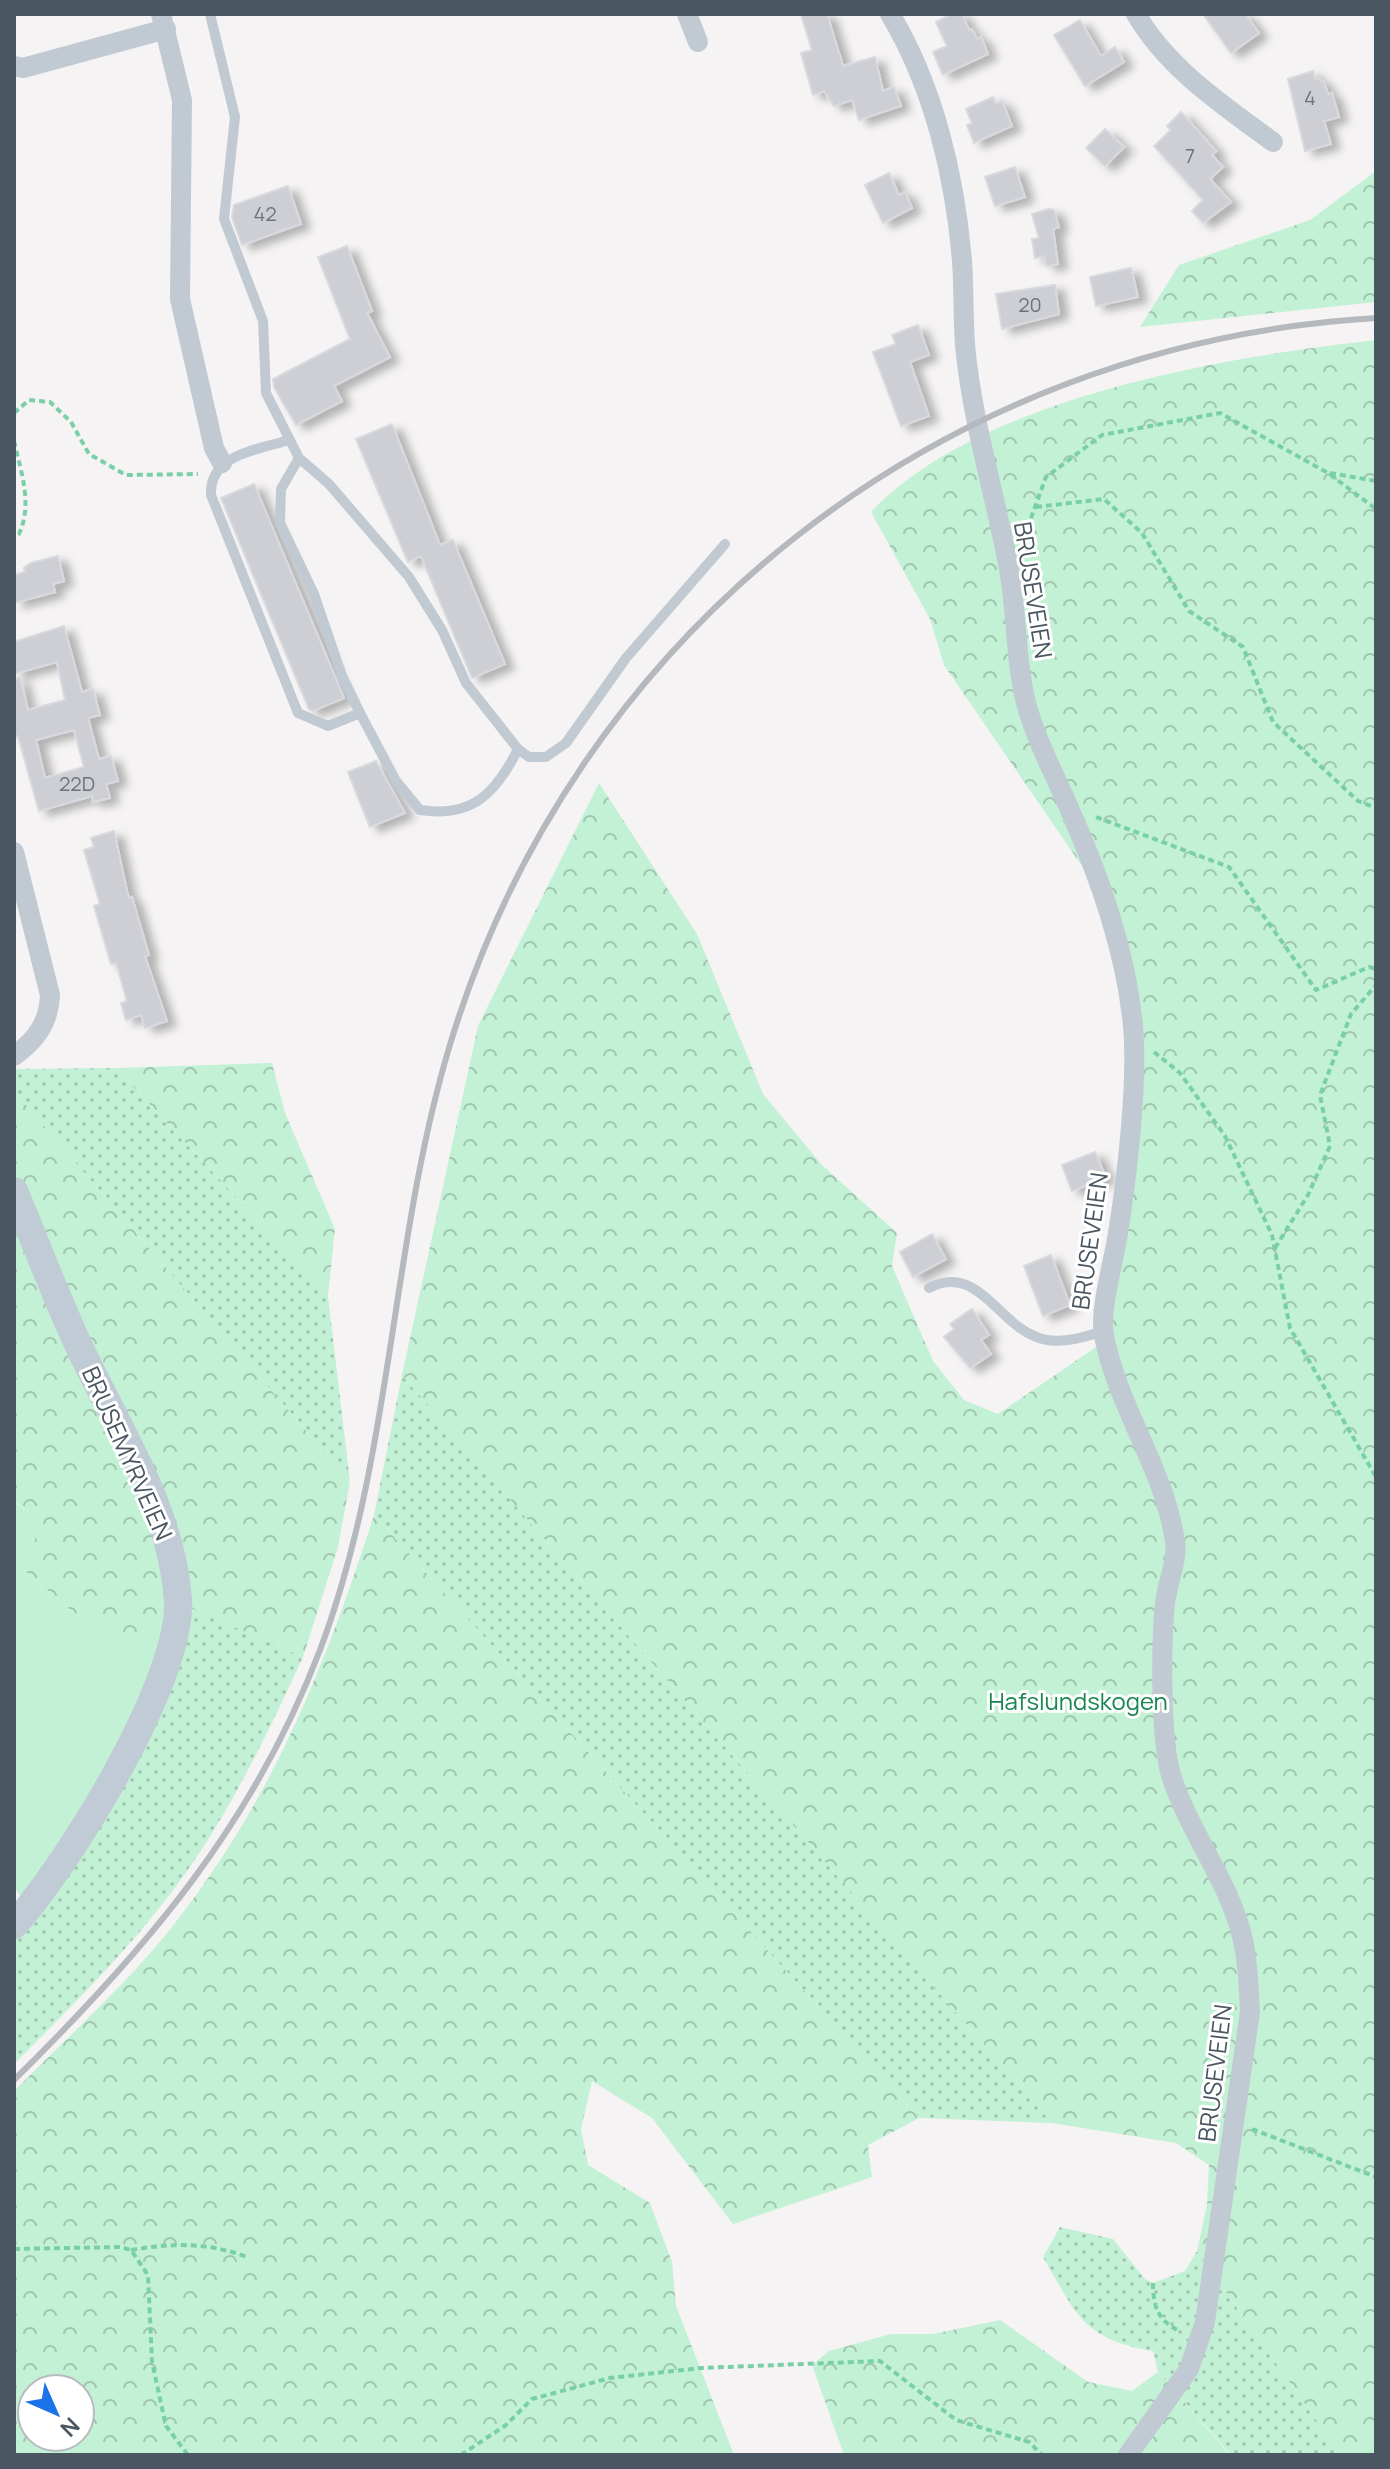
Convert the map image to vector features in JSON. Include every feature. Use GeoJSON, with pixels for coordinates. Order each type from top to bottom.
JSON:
{"type":"FeatureCollection","features":[{"type":"Feature","properties":{"kind":"street"},"geometry":{"type":"LineString","coordinates":[[687,14],[698,42]]}},
{"type":"Feature","properties":{"kind":"street","name":"BRUSEVEIEN"},"geometry":{"type":"LineString","coordinates":[[890,14],[924,87],[947,163],[957,213],[970,375],[990,490],[1009,570],[1025,700],[1045,758],[1069,807],[1108,904],[1129,994],[1134,1035],[1121,1216],[1103,1331],[1127,1409],[1150,1455],[1175,1541],[1163,1623],[1165,1745],[1171,1777],[1232,1908],[1243,1939],[1250,2012],[1202,2335],[1180,2386],[1128,2455]]}},
{"type":"Feature","properties":{"kind":"street"},"geometry":{"type":"LineString","coordinates":[[1136,14],[1147,33],[1176,65],[1273,142]]}},
{"type":"Feature","properties":{"kind":"street"},"geometry":{"type":"LineString","coordinates":[[14,66],[23,68],[164,21],[182,100],[180,299],[218,468]]}},
{"type":"Feature","properties":{"kind":"street"},"geometry":{"type":"LineString","coordinates":[[14,852],[50,995],[49,1015],[39,1034],[14,1056]]}},
{"type":"Feature","properties":{"kind":"street","name":"BRUSEMYRVEIEN"},"geometry":{"type":"LineString","coordinates":[[14,1191],[76,1340],[149,1489],[171,1551],[178,1602],[165,1664],[132,1742],[77,1841],[14,1925]]}},
{"type":"Feature","properties":{"kind":"lane"},"geometry":{"type":"LineString","coordinates":[[210,14],[235,117],[224,219],[263,321],[266,393],[299,458],[329,484],[409,577],[442,630],[466,683],[518,749],[529,757],[546,757],[566,743],[626,658],[725,544]]}},
{"type":"Feature","properties":{"kind":"lane"},"geometry":{"type":"LineString","coordinates":[[289,440],[218,468],[211,495],[298,713],[328,726],[360,713]]}},
{"type":"Feature","properties":{"kind":"lane"},"geometry":{"type":"LineString","coordinates":[[299,458],[281,489],[280,523],[314,594],[342,676],[396,781],[420,810],[444,814],[473,806],[504,778],[518,749]]}},
{"type":"Feature","properties":{"kind":"lane"},"geometry":{"type":"LineString","coordinates":[[929,1288],[943,1281],[959,1280],[982,1294],[1017,1327],[1046,1340],[1076,1339],[1103,1331]]}},
{"type":"Feature","properties":{"kind":"path"},"geometry":{"type":"LineString","coordinates":[[14,413],[29,400],[50,402],[71,422],[89,454],[126,475],[218,468]]}},
{"type":"Feature","properties":{"kind":"path"},"geometry":{"type":"LineString","coordinates":[[1009,570],[1046,477],[1102,435],[1220,413],[1328,473],[1376,509]]}},
{"type":"Feature","properties":{"kind":"path"},"geometry":{"type":"LineString","coordinates":[[14,441],[26,493],[26,520],[19,534],[14,536]]}},
{"type":"Feature","properties":{"kind":"path"},"geometry":{"type":"LineString","coordinates":[[1328,473],[1376,481]]}},
{"type":"Feature","properties":{"kind":"path"},"geometry":{"type":"LineString","coordinates":[[1036,507],[1104,499],[1142,533],[1189,611],[1243,647],[1273,722],[1358,801],[1376,808]]}},
{"type":"Feature","properties":{"kind":"path"},"geometry":{"type":"LineString","coordinates":[[1069,807],[1229,867],[1316,990],[1369,967],[1376,969]]}},
{"type":"Feature","properties":{"kind":"path"},"geometry":{"type":"LineString","coordinates":[[1275,1248],[1308,1195],[1330,1146],[1320,1095],[1351,1014],[1376,985]]}},
{"type":"Feature","properties":{"kind":"path"},"geometry":{"type":"LineString","coordinates":[[1134,1035],[1180,1073],[1225,1136],[1272,1235],[1290,1328],[1376,1477]]}},
{"type":"Feature","properties":{"kind":"path"},"geometry":{"type":"LineString","coordinates":[[1235,2123],[1376,2177]]}},
{"type":"Feature","properties":{"kind":"path"},"geometry":{"type":"LineString","coordinates":[[14,2249],[120,2247],[131,2250],[192,2243],[218,2246],[247,2257]]}},
{"type":"Feature","properties":{"kind":"path"},"geometry":{"type":"LineString","coordinates":[[131,2250],[148,2275],[152,2362],[166,2426],[188,2455]]}},
{"type":"Feature","properties":{"kind":"path"},"geometry":{"type":"LineString","coordinates":[[1153,2283],[1153,2300],[1163,2321],[1178,2331],[1202,2335]]}},
{"type":"Feature","properties":{"kind":"path"},"geometry":{"type":"LineString","coordinates":[[461,2455],[506,2425],[532,2399],[610,2378],[701,2368],[880,2361],[956,2420],[1029,2442],[1042,2455]]}},
{"type":"Feature","properties":{"kind":"green space"},"geometry":{"type":"Polygon","coordinates":[[[1376,171],[1376,302],[1140,327],[1179,265],[1310,220],[1376,171]]]}},
{"type":"Feature","properties":{"kind":"green space","name":"Hafslundskogen"},"geometry":{"type":"Polygon","coordinates":[[[1376,340],[1376,2455],[1341,2455],[1197,2251],[1207,2205],[1209,2165],[1176,2143],[1052,2123],[402,1375],[478,1026],[599,783],[697,934],[763,1094],[821,1164],[897,1233],[892,1266],[933,1361],[964,1400],[998,1414],[1096,1347],[1103,1331],[1134,1035],[1108,904],[944,665],[930,619],[871,512],[918,472],[975,439],[1039,412],[1108,389],[1179,372],[1249,358],[1376,340]]]}},
{"type":"Feature","properties":{"kind":"green space"},"geometry":{"type":"Polygon","coordinates":[[[272,1063],[285,1113],[335,1229],[328,1296],[116,1068],[272,1063]]]}},
{"type":"Feature","properties":{"kind":"green space"},"geometry":{"type":"Polygon","coordinates":[[[116,1068],[328,1296],[350,1482],[14,1091],[14,1069],[116,1068]]]}},
{"type":"Feature","properties":{"kind":"green space"},"geometry":{"type":"Polygon","coordinates":[[[14,1091],[350,1482],[338,1547],[303,1657],[179,1603],[174,1628],[109,1636],[69,1609],[19,1566],[35,1539],[34,1516],[14,1501],[14,1091]]]}},
{"type":"Feature","properties":{"kind":"green space"},"geometry":{"type":"Polygon","coordinates":[[[402,1375],[1052,2123],[919,2118],[374,1515],[402,1375]]]}},
{"type":"Feature","properties":{"kind":"green space"},"geometry":{"type":"Polygon","coordinates":[[[14,1502],[34,1516],[35,1539],[19,1566],[69,1609],[109,1636],[174,1628],[165,1664],[28,1909],[14,1886],[14,1502]]]}},
{"type":"Feature","properties":{"kind":"green space"},"geometry":{"type":"Polygon","coordinates":[[[374,1515],[919,2118],[868,2145],[872,2177],[733,2224],[652,2118],[592,2081],[581,2129],[588,2165],[650,2203],[672,2262],[676,2306],[734,2455],[14,2455],[14,2091],[146,1958],[200,1889],[263,1789],[313,1684],[374,1515]]]}},
{"type":"Feature","properties":{"kind":"green space"},"geometry":{"type":"Polygon","coordinates":[[[178,1602],[303,1657],[242,1781],[180,1881],[112,1963],[14,2064],[14,1925],[178,1602]]]}},
{"type":"Feature","properties":{"kind":"green space"},"geometry":{"type":"Polygon","coordinates":[[[1060,2227],[1113,2239],[1145,2279],[1153,2283],[1185,2271],[1197,2251],[1341,2455],[1231,2455],[1158,2372],[1153,2351],[1129,2346],[1095,2331],[1073,2308],[1043,2257],[1060,2227]]]}},
{"type":"Feature","properties":{"kind":"green space"},"geometry":{"type":"Polygon","coordinates":[[[1000,2320],[1088,2382],[1132,2391],[1158,2372],[1230,2455],[844,2455],[812,2365],[829,2351],[891,2334],[933,2334],[1000,2320]]]}},
{"type":"Feature","properties":{"kind":"building"},"geometry":{"type":"Polygon","coordinates":[[[801,14],[827,14],[843,66],[875,57],[883,91],[894,87],[901,106],[859,120],[852,100],[834,106],[824,91],[813,95],[801,53],[812,50],[801,14]]]}},
{"type":"Feature","properties":{"kind":"building"},"geometry":{"type":"Polygon","coordinates":[[[952,14],[962,14],[969,30],[972,29],[977,39],[981,37],[988,54],[943,75],[933,52],[947,46],[936,22],[952,14]]]}},
{"type":"Feature","properties":{"kind":"building"},"geometry":{"type":"Polygon","coordinates":[[[1203,14],[1245,14],[1259,33],[1231,53],[1203,14]]]}},
{"type":"Feature","properties":{"kind":"building"},"geometry":{"type":"Polygon","coordinates":[[[1080,20],[1101,56],[1115,47],[1124,62],[1085,86],[1054,35],[1080,20]]]}},
{"type":"Feature","properties":{"kind":"building"},"geometry":{"type":"Polygon","coordinates":[[[1313,71],[1315,78],[1324,82],[1328,94],[1332,93],[1339,117],[1324,121],[1331,144],[1305,151],[1288,79],[1313,71]]]}},
{"type":"Feature","properties":{"kind":"building"},"geometry":{"type":"Polygon","coordinates":[[[993,97],[996,104],[1002,101],[1012,126],[974,143],[967,125],[972,123],[966,109],[993,97]]]}},
{"type":"Feature","properties":{"kind":"building"},"geometry":{"type":"Polygon","coordinates":[[[1181,112],[1216,151],[1212,155],[1223,167],[1210,179],[1231,202],[1203,223],[1192,211],[1203,200],[1154,146],[1171,130],[1167,126],[1181,112]]]}},
{"type":"Feature","properties":{"kind":"building"},"geometry":{"type":"Polygon","coordinates":[[[1105,129],[1124,147],[1105,166],[1086,148],[1105,129]]]}},
{"type":"Feature","properties":{"kind":"building"},"geometry":{"type":"Polygon","coordinates":[[[1015,167],[1025,197],[995,206],[985,177],[1015,167]]]}},
{"type":"Feature","properties":{"kind":"building"},"geometry":{"type":"Polygon","coordinates":[[[889,173],[899,195],[905,192],[912,208],[883,223],[865,185],[889,173]]]}},
{"type":"Feature","properties":{"kind":"building"},"geometry":{"type":"Polygon","coordinates":[[[288,186],[301,224],[242,245],[232,217],[234,205],[288,186]]]}},
{"type":"Feature","properties":{"kind":"building"},"geometry":{"type":"Polygon","coordinates":[[[1054,210],[1059,227],[1053,229],[1058,264],[1047,266],[1044,256],[1035,258],[1032,239],[1039,238],[1032,214],[1054,210]]]}},
{"type":"Feature","properties":{"kind":"building"},"geometry":{"type":"Polygon","coordinates":[[[347,246],[372,311],[367,313],[390,357],[334,386],[342,401],[296,425],[274,387],[273,379],[350,339],[318,257],[347,246]]]}},
{"type":"Feature","properties":{"kind":"building"},"geometry":{"type":"Polygon","coordinates":[[[1131,268],[1138,297],[1096,306],[1090,277],[1131,268]]]}},
{"type":"Feature","properties":{"kind":"building"},"geometry":{"type":"Polygon","coordinates":[[[1055,285],[1059,314],[1002,329],[996,294],[1055,285]]]}},
{"type":"Feature","properties":{"kind":"building"},"geometry":{"type":"Polygon","coordinates":[[[918,325],[929,355],[910,362],[929,416],[901,426],[873,352],[896,344],[892,335],[918,325]]]}},
{"type":"Feature","properties":{"kind":"building"},"geometry":{"type":"Polygon","coordinates":[[[392,424],[440,545],[453,540],[505,664],[472,678],[421,556],[408,562],[356,439],[392,424]]]}},
{"type":"Feature","properties":{"kind":"building"},"geometry":{"type":"Polygon","coordinates":[[[254,484],[344,698],[313,711],[309,709],[221,498],[254,484]]]}},
{"type":"Feature","properties":{"kind":"building"},"geometry":{"type":"Polygon","coordinates":[[[58,556],[64,581],[53,584],[55,592],[14,603],[14,575],[25,572],[24,568],[31,563],[58,556]]]}},
{"type":"Feature","properties":{"kind":"building"},"geometry":{"type":"Polygon","coordinates":[[[64,626],[82,692],[93,689],[100,715],[88,718],[99,759],[111,756],[118,781],[106,784],[110,798],[93,802],[92,796],[39,811],[18,736],[14,737],[14,679],[20,678],[28,710],[65,700],[57,662],[14,674],[14,642],[64,626]],[[74,730],[36,740],[45,778],[84,767],[74,730]]]}},
{"type":"Feature","properties":{"kind":"building"},"geometry":{"type":"Polygon","coordinates":[[[376,761],[405,813],[370,827],[348,772],[376,761]]]}},
{"type":"Feature","properties":{"kind":"building"},"geometry":{"type":"Polygon","coordinates":[[[114,831],[127,891],[129,898],[132,897],[149,955],[145,956],[167,1021],[145,1028],[141,1015],[126,1020],[121,1003],[127,1001],[116,963],[111,964],[94,906],[100,904],[84,850],[94,847],[91,838],[114,831]]]}},
{"type":"Feature","properties":{"kind":"building"},"geometry":{"type":"Polygon","coordinates":[[[1095,1152],[1106,1178],[1072,1191],[1062,1165],[1095,1152]]]}},
{"type":"Feature","properties":{"kind":"building"},"geometry":{"type":"Polygon","coordinates":[[[932,1234],[946,1259],[913,1277],[900,1252],[932,1234]]]}},
{"type":"Feature","properties":{"kind":"building"},"geometry":{"type":"Polygon","coordinates":[[[1051,1255],[1070,1305],[1043,1316],[1024,1266],[1051,1255]]]}},
{"type":"Feature","properties":{"kind":"building"},"geometry":{"type":"Polygon","coordinates":[[[972,1309],[989,1335],[981,1340],[991,1354],[970,1368],[944,1337],[954,1329],[950,1324],[972,1309]]]}},
{"type":"Feature","properties":{"kind":"railway"},"geometry":{"type":"LineString","coordinates":[[14,2080],[108,1983],[191,1882],[229,1829],[293,1713],[320,1650],[344,1577],[363,1502],[414,1198],[449,1048],[507,898],[585,762],[683,640],[797,536],[926,450],[1066,384],[1217,339],[1376,318]]}}]}
